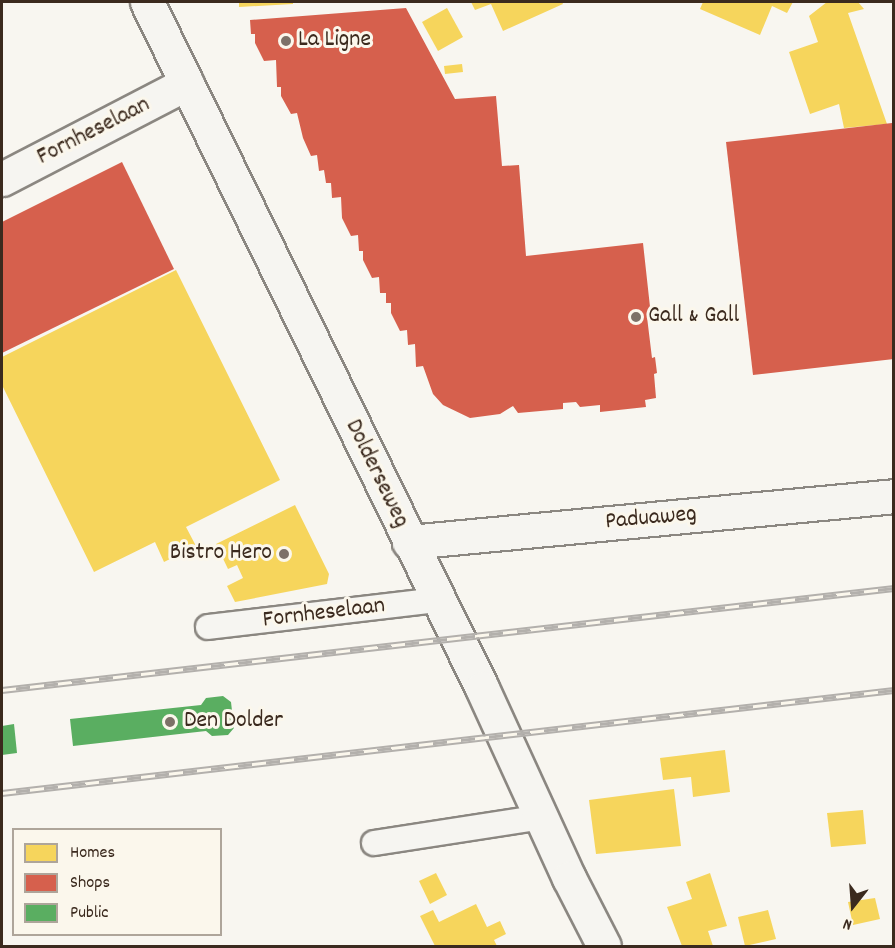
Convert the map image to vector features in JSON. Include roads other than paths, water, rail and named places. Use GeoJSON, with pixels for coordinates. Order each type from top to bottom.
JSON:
{"type":"FeatureCollection","features":[{"type":"Feature","properties":{"kind":"main road","name":"Dolderseweg"},"geometry":{"type":"LineString","coordinates":[[147,2],[439,600],[604,946]]}},
{"type":"Feature","properties":{"kind":"main road","name":"Fornheselaan"},"geometry":{"type":"LineString","coordinates":[[2,179],[187,83]]}},
{"type":"Feature","properties":{"kind":"main road","name":"Paduaweg"},"geometry":{"type":"LineString","coordinates":[[409,542],[894,496]]}},
{"type":"Feature","properties":{"kind":"lane","name":"Fornheselaan"},"geometry":{"type":"LineString","coordinates":[[208,627],[439,600]]}},
{"type":"Feature","properties":{"kind":"lane"},"geometry":{"type":"LineString","coordinates":[[374,843],[541,817]]}},
{"type":"Feature","properties":{"kind":"railway"},"geometry":{"type":"LineString","coordinates":[[2,690],[894,588]]}},
{"type":"Feature","properties":{"kind":"railway"},"geometry":{"type":"LineString","coordinates":[[2,793],[894,690]]}},
{"type":"Feature","properties":{"kind":"place","name":"La Ligne"},"geometry":{"type":"Point","coordinates":[286,41]}},
{"type":"Feature","properties":{"kind":"place","name":"Gall & Gall"},"geometry":{"type":"Point","coordinates":[636,317]}},
{"type":"Feature","properties":{"kind":"place","name":"Bistro Hero"},"geometry":{"type":"Point","coordinates":[284,554]}},
{"type":"Feature","properties":{"kind":"place","name":"Den Dolder"},"geometry":{"type":"Point","coordinates":[170,722]}}]}
